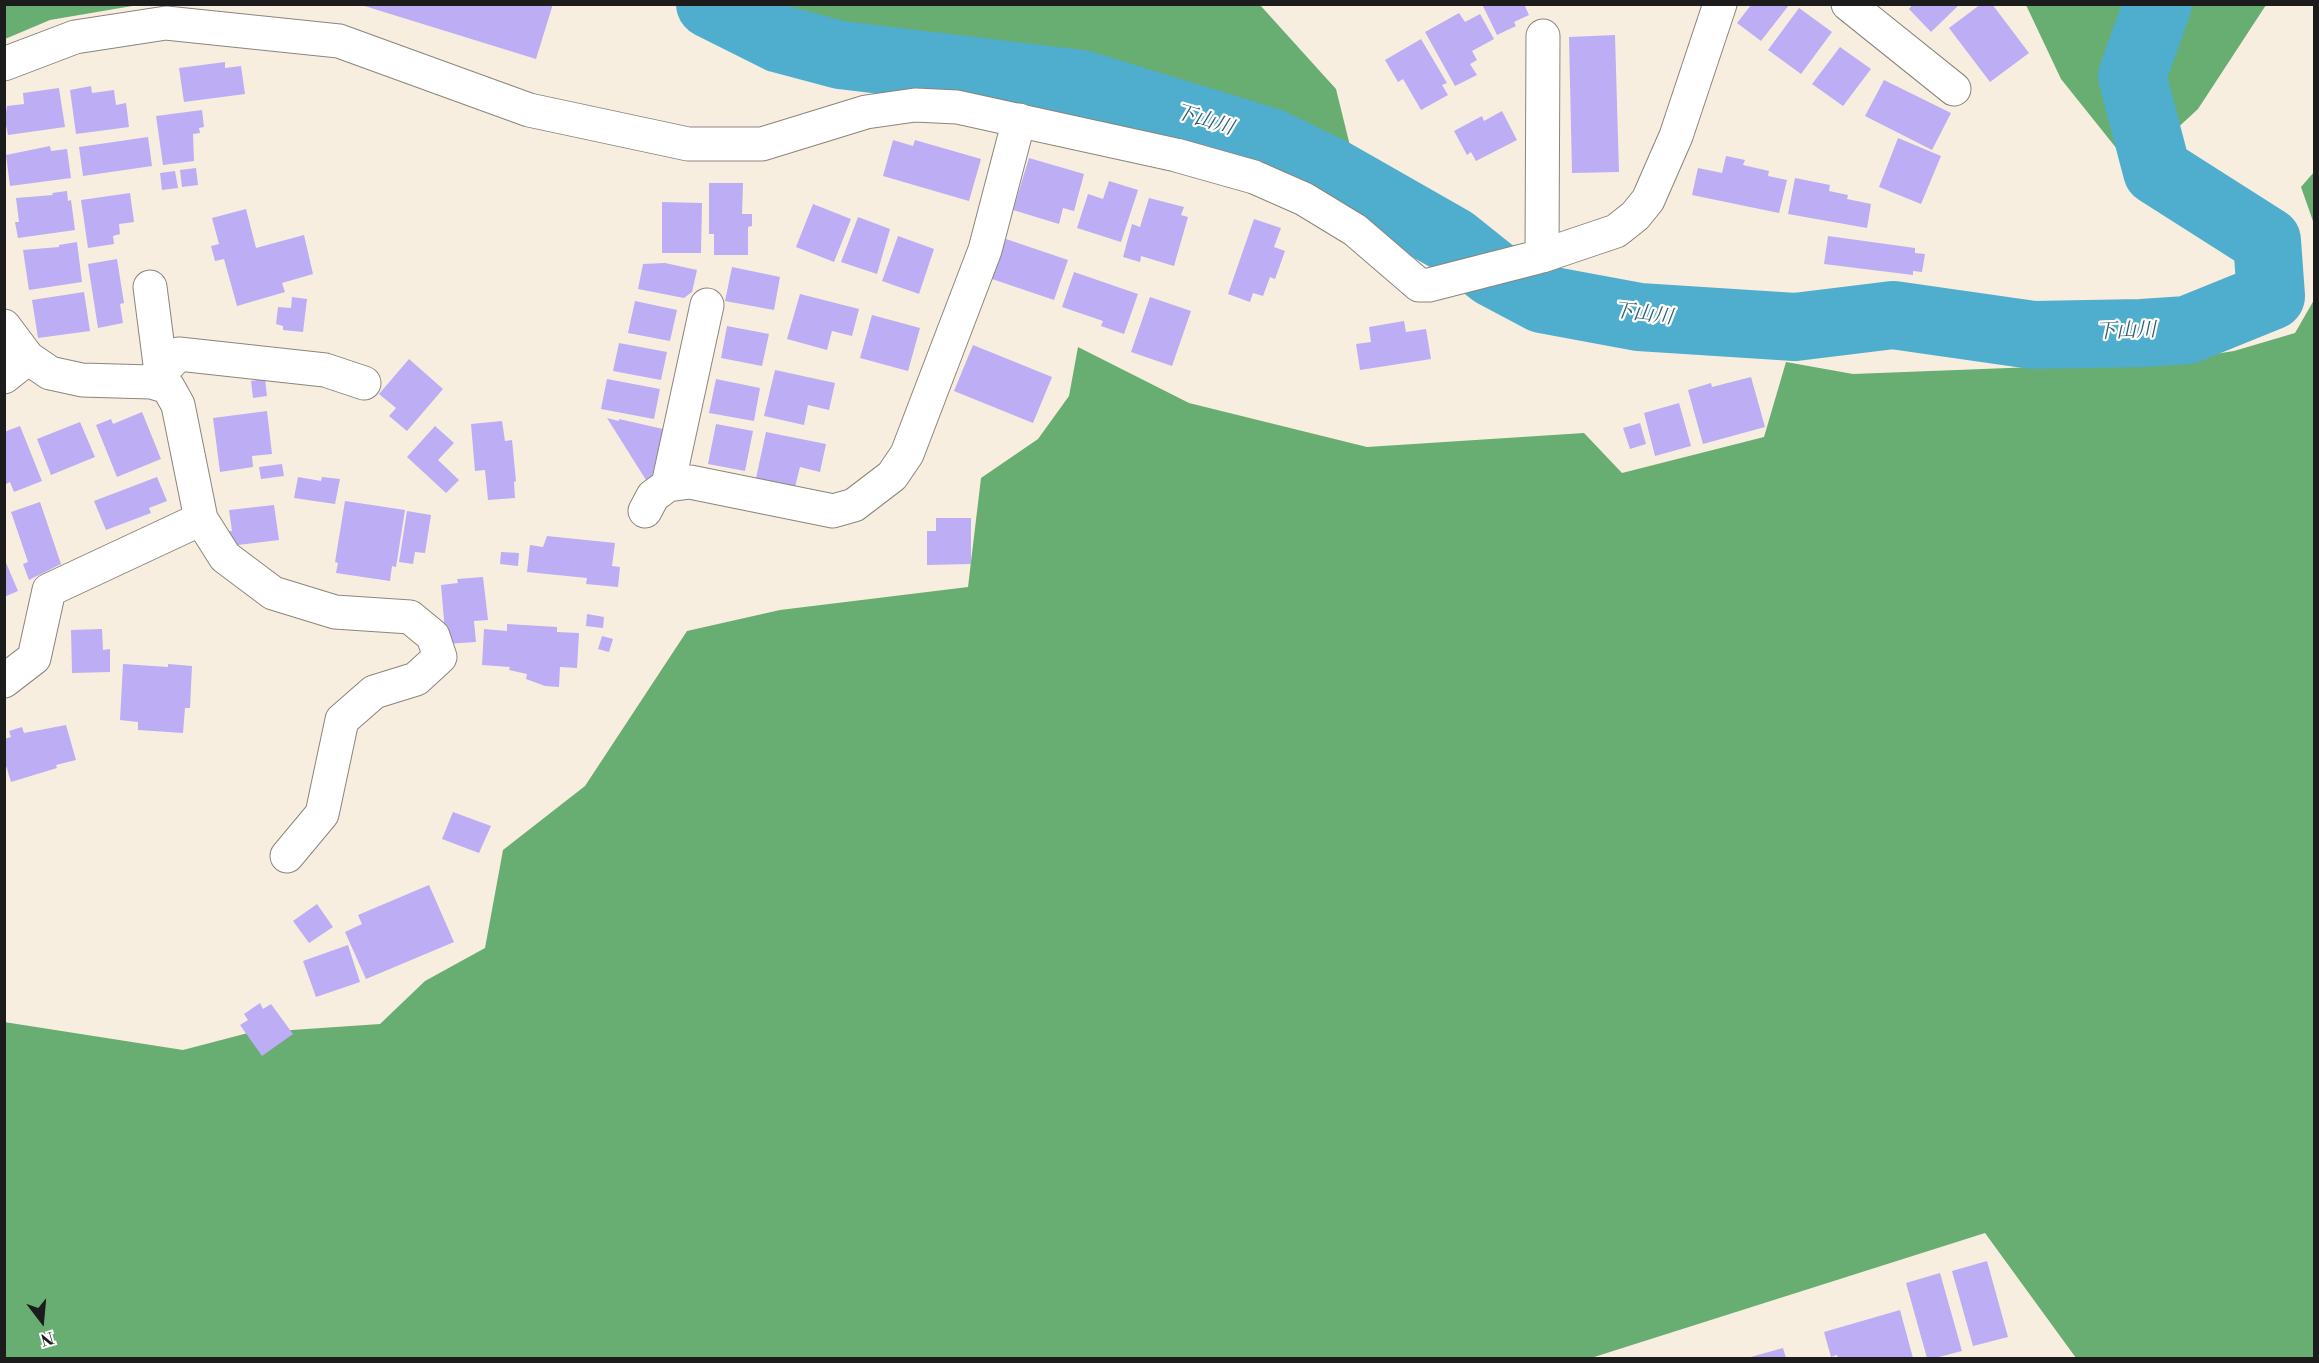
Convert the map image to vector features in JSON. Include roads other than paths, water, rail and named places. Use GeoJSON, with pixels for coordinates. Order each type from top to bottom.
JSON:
{"type":"FeatureCollection","features":[{"type":"Feature","properties":{"kind":"street"},"geometry":{"type":"LineString","coordinates":[[4,64],[75,37],[166,23],[339,41],[529,110],[688,144],[762,144],[866,112],[915,105],[957,107],[1176,155],[1254,177],[1304,199],[1355,230],[1419,285],[1429,285],[1532,258],[1616,231],[1635,216],[1648,200],[1676,136],[1720,4]]}},
{"type":"Feature","properties":{"kind":"street"},"geometry":{"type":"LineString","coordinates":[[1848,4],[1954,89]]}},
{"type":"Feature","properties":{"kind":"street"},"geometry":{"type":"LineString","coordinates":[[1532,258],[1543,36]]}},
{"type":"Feature","properties":{"kind":"street"},"geometry":{"type":"LineString","coordinates":[[645,511],[653,496],[668,485],[690,482],[832,511],[854,505],[892,476],[907,454],[985,250],[1019,120]]}},
{"type":"Feature","properties":{"kind":"street"},"geometry":{"type":"LineString","coordinates":[[150,287],[156,377]]}},
{"type":"Feature","properties":{"kind":"street"},"geometry":{"type":"LineString","coordinates":[[668,485],[707,305]]}},
{"type":"Feature","properties":{"kind":"street"},"geometry":{"type":"LineString","coordinates":[[4,326],[16,368],[81,380],[156,377],[168,387],[178,405],[201,519],[225,557],[273,592],[335,612],[410,617],[433,636],[440,657],[416,678],[374,692],[342,720],[322,814],[286,856]]}},
{"type":"Feature","properties":{"kind":"street"},"geometry":{"type":"LineString","coordinates":[[156,377],[179,354],[325,370],[364,383]]}},
{"type":"Feature","properties":{"kind":"street"},"geometry":{"type":"LineString","coordinates":[[4,681],[34,658],[49,590],[201,519]]}},
{"type":"Feature","properties":{"kind":"waterway","name":"下山川"},"geometry":{"type":"LineString","coordinates":[[710,4],[780,39],[840,55],[1081,84],[1270,142],[1332,172],[1453,241],[1493,273],[1542,299],[1639,317],[1795,327],[1893,315],[2033,335],[2187,330],[2271,296],[2267,241],[2157,171],[2132,76],[2158,4]]}}]}
